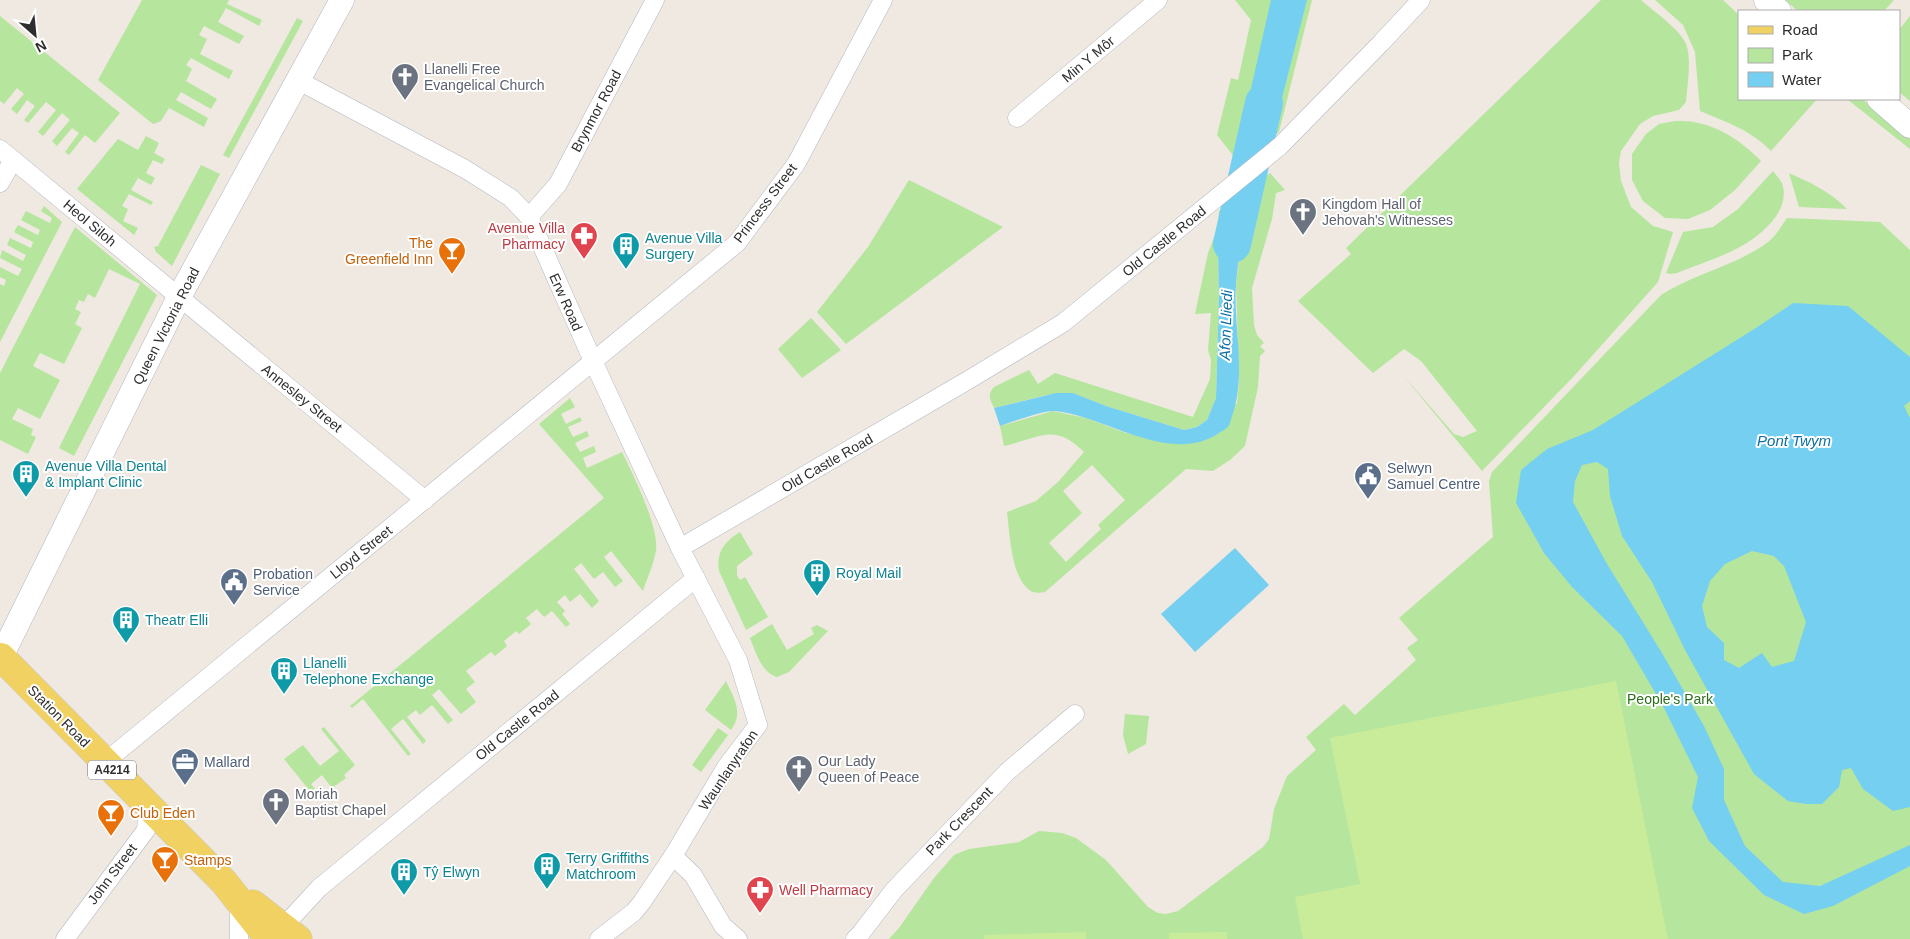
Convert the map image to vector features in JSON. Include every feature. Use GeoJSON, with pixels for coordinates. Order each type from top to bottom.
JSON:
{"type":"FeatureCollection","features":[{"type":"Feature","properties":{"kind":"main road","name":"Station Road"},"geometry":{"type":"LineString","coordinates":[[0,657],[232,892]]}},
{"type":"Feature","properties":{"kind":"main road","name":"A4214"},"geometry":{"type":"LineString","coordinates":[[232,892],[282,936]]}},
{"type":"Feature","properties":{"kind":"street","name":"Queen Victoria Road"},"geometry":{"type":"LineString","coordinates":[[0,657],[179,298],[342,0]]}},
{"type":"Feature","properties":{"kind":"street","name":"Brynmor Road"},"geometry":{"type":"LineString","coordinates":[[529,217],[558,184],[655,0]]}},
{"type":"Feature","properties":{"kind":"street","name":"Princess Street"},"geometry":{"type":"LineString","coordinates":[[593,361],[737,243],[796,164],[883,0]]}},
{"type":"Feature","properties":{"kind":"street","name":"Min Y Môr"},"geometry":{"type":"LineString","coordinates":[[1017,118],[1158,0]]}},
{"type":"Feature","properties":{"kind":"street","name":"Old Castle Road"},"geometry":{"type":"LineString","coordinates":[[680,548],[1063,323],[1280,146],[1420,0]]}},
{"type":"Feature","properties":{"kind":"street"},"geometry":{"type":"LineString","coordinates":[[1766,0],[1778,10]]}},
{"type":"Feature","properties":{"kind":"street","name":"Erw Road"},"geometry":{"type":"LineString","coordinates":[[298,81],[465,170],[511,198],[529,217],[593,361],[680,548]]}},
{"type":"Feature","properties":{"kind":"street"},"geometry":{"type":"LineString","coordinates":[[1880,100],[1910,126]]}},
{"type":"Feature","properties":{"kind":"street"},"geometry":{"type":"LineString","coordinates":[[0,183],[6,154]]}},
{"type":"Feature","properties":{"kind":"street","name":"Heol Siloh"},"geometry":{"type":"LineString","coordinates":[[6,154],[179,298]]}},
{"type":"Feature","properties":{"kind":"street","name":"Annesley Street"},"geometry":{"type":"LineString","coordinates":[[179,298],[424,500]]}},
{"type":"Feature","properties":{"kind":"street","name":"Lloyd Street"},"geometry":{"type":"LineString","coordinates":[[105,762],[593,361]]}},
{"type":"Feature","properties":{"kind":"street"},"geometry":{"type":"LineString","coordinates":[[680,548],[696,578]]}},
{"type":"Feature","properties":{"kind":"street","name":"Old Castle Road"},"geometry":{"type":"LineString","coordinates":[[282,936],[319,888],[696,578]]}},
{"type":"Feature","properties":{"kind":"street","name":"Waunlanyrafon"},"geometry":{"type":"LineString","coordinates":[[599,939],[634,912],[673,856],[726,767],[758,725],[738,660],[696,578]]}},
{"type":"Feature","properties":{"kind":"street","name":"Park Crescent"},"geometry":{"type":"LineString","coordinates":[[855,939],[861,934],[894,890],[1001,778],[1075,714]]}},
{"type":"Feature","properties":{"kind":"street","name":"John Street"},"geometry":{"type":"LineString","coordinates":[[65,939],[146,830],[148,806]]}},
{"type":"Feature","properties":{"kind":"street"},"geometry":{"type":"LineString","coordinates":[[673,856],[693,875],[723,926],[738,939]]}},
{"type":"Feature","properties":{"kind":"street"},"geometry":{"type":"LineString","coordinates":[[232,892],[239,939]]}},
{"type":"Feature","properties":{"kind":"green space"},"geometry":{"type":"Polygon","coordinates":[[[142,0],[229,0],[227,4],[262,20],[259,26],[226,8],[218,22],[244,36],[239,44],[204,26],[199,35],[207,39],[200,54],[233,71],[229,79],[191,58],[186,65],[192,69],[186,81],[217,99],[211,109],[181,92],[176,100],[208,118],[204,127],[169,108],[161,121],[153,124],[98,80],[142,0]]]}},
{"type":"Feature","properties":{"kind":"green space"},"geometry":{"type":"Polygon","coordinates":[[[1235,0],[1312,0],[1279,132],[1239,163],[1217,135],[1231,78],[1238,80],[1251,20],[1235,0]]]}},
{"type":"Feature","properties":{"kind":"green space"},"geometry":{"type":"Polygon","coordinates":[[[1601,0],[1641,0],[1678,32],[1688,50],[1689,65],[1686,102],[1679,110],[1653,116],[1640,124],[1621,151],[1619,163],[1621,181],[1631,207],[1653,226],[1673,232],[1658,282],[1575,375],[1482,471],[1402,374],[1454,434],[1463,437],[1477,431],[1421,361],[1404,349],[1373,373],[1298,301],[1351,254],[1346,248],[1601,0]]]}},
{"type":"Feature","properties":{"kind":"green space"},"geometry":{"type":"Polygon","coordinates":[[[1655,0],[1723,0],[1738,14],[1738,100],[1816,100],[1771,151],[1747,132],[1700,111],[1695,52],[1683,25],[1655,0]]]}},
{"type":"Feature","properties":{"kind":"green space"},"geometry":{"type":"Polygon","coordinates":[[[1785,0],[1894,0],[1885,10],[1797,10],[1785,0]]]}},
{"type":"Feature","properties":{"kind":"green space"},"geometry":{"type":"Polygon","coordinates":[[[0,16],[120,113],[95,143],[85,135],[69,155],[65,152],[79,133],[72,128],[57,146],[52,141],[70,120],[62,113],[43,136],[38,132],[56,110],[46,102],[28,123],[24,120],[35,106],[27,100],[17,114],[11,109],[24,94],[17,88],[4,104],[0,101],[0,16]]]}},
{"type":"Feature","properties":{"kind":"green space"},"geometry":{"type":"Polygon","coordinates":[[[1910,16],[1910,101],[1900,93],[1900,29],[1910,16]]]}},
{"type":"Feature","properties":{"kind":"green space"},"geometry":{"type":"Polygon","coordinates":[[[297,18],[303,21],[229,158],[223,155],[297,18]]]}},
{"type":"Feature","properties":{"kind":"green space"},"geometry":{"type":"Polygon","coordinates":[[[1848,100],[1863,100],[1910,138],[1910,149],[1848,100]]]}},
{"type":"Feature","properties":{"kind":"green space"},"geometry":{"type":"Polygon","coordinates":[[[1675,121],[1695,122],[1716,129],[1740,143],[1761,161],[1735,190],[1710,210],[1688,219],[1665,218],[1643,201],[1632,180],[1632,154],[1646,134],[1659,124],[1675,121]]]}},
{"type":"Feature","properties":{"kind":"green space"},"geometry":{"type":"Polygon","coordinates":[[[146,136],[159,143],[154,153],[165,159],[162,164],[153,160],[146,173],[155,178],[151,185],[138,178],[131,190],[153,202],[151,205],[129,194],[122,206],[128,209],[123,221],[138,228],[134,235],[77,189],[118,139],[138,150],[146,136]]]}},
{"type":"Feature","properties":{"kind":"green space"},"geometry":{"type":"Polygon","coordinates":[[[201,165],[220,174],[172,266],[156,252],[154,247],[158,246],[201,165]]]}},
{"type":"Feature","properties":{"kind":"green space"},"geometry":{"type":"Polygon","coordinates":[[[1773,171],[1782,183],[1784,193],[1778,213],[1764,230],[1738,248],[1723,255],[1677,273],[1666,273],[1683,232],[1713,227],[1738,209],[1773,171]]]}},
{"type":"Feature","properties":{"kind":"green space"},"geometry":{"type":"Polygon","coordinates":[[[1270,173],[1285,190],[1276,193],[1272,219],[1252,288],[1254,325],[1257,335],[1264,343],[1260,346],[1265,351],[1260,356],[1258,387],[1245,446],[1230,460],[1213,471],[1186,469],[1045,592],[1033,592],[1026,587],[1016,568],[1007,512],[1036,501],[1058,482],[1084,452],[1064,437],[1055,435],[1037,436],[1004,446],[1000,426],[1053,411],[1086,418],[1126,433],[1188,444],[1237,403],[1239,382],[1236,285],[1243,222],[1253,186],[1270,173]],[[1092,465],[1063,491],[1082,513],[1049,543],[1066,562],[1101,529],[1098,525],[1125,500],[1092,465]]]}},
{"type":"Feature","properties":{"kind":"green space"},"geometry":{"type":"Polygon","coordinates":[[[1789,173],[1827,193],[1847,209],[1799,207],[1789,173]]]}},
{"type":"Feature","properties":{"kind":"green space"},"geometry":{"type":"Polygon","coordinates":[[[909,180],[1003,227],[846,344],[817,312],[868,247],[909,180]]]}},
{"type":"Feature","properties":{"kind":"green space"},"geometry":{"type":"Polygon","coordinates":[[[44,206],[62,222],[0,342],[0,284],[4,286],[6,280],[0,277],[0,267],[18,276],[22,269],[0,258],[2,250],[23,261],[26,255],[7,245],[10,238],[31,248],[33,242],[14,232],[18,225],[38,235],[40,230],[21,220],[26,211],[50,223],[52,218],[41,211],[44,206]]]}},
{"type":"Feature","properties":{"kind":"green space"},"geometry":{"type":"Polygon","coordinates":[[[1225,207],[1218,246],[1219,298],[1216,398],[1207,420],[1197,427],[1184,430],[1106,406],[1073,393],[1047,395],[994,408],[990,395],[994,387],[1029,370],[1038,384],[1055,373],[1193,417],[1210,379],[1211,360],[1208,350],[1211,313],[1195,314],[1208,253],[1218,227],[1219,211],[1225,207]]]}},
{"type":"Feature","properties":{"kind":"green space","name":"People's Park"},"geometry":{"type":"Polygon","coordinates":[[[1787,218],[1880,222],[1910,250],[1910,939],[889,939],[899,928],[934,878],[954,855],[969,849],[1019,842],[1039,831],[1062,833],[1076,838],[1106,860],[1148,907],[1158,913],[1166,914],[1178,911],[1263,847],[1269,839],[1274,809],[1287,776],[1316,750],[1306,737],[1344,704],[1355,715],[1416,660],[1407,648],[1418,640],[1399,618],[1493,537],[1489,481],[1492,472],[1661,295],[1674,287],[1729,264],[1756,250],[1771,240],[1787,218]]]}},
{"type":"Feature","properties":{"kind":"green space"},"geometry":{"type":"Polygon","coordinates":[[[75,227],[157,295],[74,456],[59,448],[140,284],[109,269],[95,298],[88,294],[84,302],[79,300],[75,309],[81,312],[75,324],[82,328],[64,364],[40,353],[33,366],[60,380],[40,419],[18,408],[12,419],[33,429],[31,435],[36,437],[28,454],[0,440],[0,373],[75,227]]]}},
{"type":"Feature","properties":{"kind":"green space"},"geometry":{"type":"Polygon","coordinates":[[[811,318],[841,350],[802,378],[778,349],[811,318]]]}},
{"type":"Feature","properties":{"kind":"green space"},"geometry":{"type":"Polygon","coordinates":[[[570,398],[575,407],[561,414],[566,424],[580,417],[582,421],[568,427],[573,437],[587,431],[589,436],[575,443],[580,452],[594,446],[596,452],[583,458],[587,468],[622,452],[644,501],[654,528],[656,550],[643,591],[611,551],[604,557],[623,581],[615,587],[603,572],[594,579],[581,563],[574,569],[599,601],[592,608],[580,594],[570,602],[565,595],[557,602],[565,611],[562,614],[570,624],[566,627],[552,611],[544,617],[537,609],[526,618],[531,624],[519,634],[516,631],[504,641],[507,646],[495,656],[491,652],[466,671],[475,682],[466,689],[476,702],[461,714],[439,689],[432,695],[453,720],[448,724],[432,705],[420,715],[416,710],[407,717],[426,741],[423,744],[403,719],[391,729],[411,754],[408,756],[363,699],[352,708],[350,706],[604,498],[539,424],[570,398]]]}},
{"type":"Feature","properties":{"kind":"green space"},"geometry":{"type":"Polygon","coordinates":[[[740,532],[753,554],[737,566],[737,575],[740,580],[745,577],[768,617],[746,630],[719,571],[718,564],[722,548],[740,532]]]}},
{"type":"Feature","properties":{"kind":"green space"},"geometry":{"type":"Polygon","coordinates":[[[772,624],[787,650],[814,634],[811,628],[817,625],[828,631],[789,672],[777,677],[763,666],[750,638],[772,624]]]}},
{"type":"Feature","properties":{"kind":"green space"},"geometry":{"type":"Polygon","coordinates":[[[726,681],[735,699],[737,712],[735,724],[731,730],[705,710],[726,681]]]}},
{"type":"Feature","properties":{"kind":"green space"},"geometry":{"type":"Polygon","coordinates":[[[1616,681],[1668,939],[1303,939],[1295,897],[1360,884],[1330,738],[1616,681]]]}},
{"type":"Feature","properties":{"kind":"green space"},"geometry":{"type":"Polygon","coordinates":[[[1125,714],[1149,716],[1146,744],[1128,754],[1123,735],[1125,714]]]}},
{"type":"Feature","properties":{"kind":"green space"},"geometry":{"type":"Polygon","coordinates":[[[324,727],[355,765],[344,775],[346,778],[332,788],[322,775],[311,784],[322,798],[318,801],[284,759],[303,745],[320,766],[339,751],[321,729],[324,727]]]}},
{"type":"Feature","properties":{"kind":"green space"},"geometry":{"type":"Polygon","coordinates":[[[718,728],[728,735],[701,772],[692,765],[718,728]]]}},
{"type":"Feature","properties":{"kind":"green space"},"geometry":{"type":"Polygon","coordinates":[[[1086,932],[1086,939],[984,939],[984,935],[1086,932]]]}},
{"type":"Feature","properties":{"kind":"green space"},"geometry":{"type":"Polygon","coordinates":[[[1227,932],[1227,939],[1169,939],[1169,933],[1227,932]]]}},
{"type":"Feature","properties":{"kind":"water"},"geometry":{"type":"Polygon","coordinates":[[[1271,0],[1307,0],[1272,137],[1239,163],[1240,137],[1271,0]]]}},
{"type":"Feature","properties":{"kind":"water"},"geometry":{"type":"Polygon","coordinates":[[[1253,186],[1244,222],[1237,271],[1236,300],[1239,384],[1228,427],[1200,442],[1180,444],[1159,442],[1075,415],[1055,411],[1036,414],[1000,426],[994,408],[1056,393],[1073,393],[1106,406],[1184,430],[1197,427],[1207,420],[1216,398],[1219,298],[1218,246],[1225,207],[1253,186]]]}},
{"type":"Feature","properties":{"kind":"water","name":"Pont Twym"},"geometry":{"type":"Polygon","coordinates":[[[1793,303],[1848,306],[1910,357],[1910,401],[1904,406],[1910,418],[1910,807],[1893,811],[1863,789],[1851,768],[1842,770],[1839,787],[1822,804],[1788,801],[1754,774],[1685,650],[1652,582],[1622,536],[1610,496],[1608,469],[1597,462],[1582,465],[1575,481],[1573,502],[1607,564],[1704,726],[1724,769],[1724,800],[1745,846],[1783,882],[1820,886],[1910,845],[1910,866],[1833,906],[1804,914],[1764,895],[1709,841],[1692,808],[1698,777],[1663,706],[1622,636],[1572,587],[1544,553],[1516,503],[1521,470],[1547,449],[1593,430],[1793,303]],[[1752,551],[1725,564],[1710,581],[1702,606],[1707,627],[1724,643],[1724,660],[1739,668],[1762,653],[1772,667],[1794,661],[1806,622],[1784,566],[1774,556],[1752,551]]]}},
{"type":"Feature","properties":{"kind":"water"},"geometry":{"type":"Polygon","coordinates":[[[1235,548],[1269,585],[1195,652],[1161,614],[1235,548]]]}},
{"type":"Feature","properties":{"kind":"waterway","name":"Afon Lliedi"},"geometry":{"type":"LineString","coordinates":[[1232,244],[1264,103]]}},
{"type":"Feature","properties":{"kind":"place","name":"Llanelli Free Evangelical Church"},"geometry":{"type":"Point","coordinates":[405,101]}},
{"type":"Feature","properties":{"kind":"place","name":"Kingdom Hall of Jehovah's Witnesses"},"geometry":{"type":"Point","coordinates":[1303,236]}},
{"type":"Feature","properties":{"kind":"place","name":"Avenue Villa Pharmacy"},"geometry":{"type":"Point","coordinates":[584,260]}},
{"type":"Feature","properties":{"kind":"place","name":"Avenue Villa Surgery"},"geometry":{"type":"Point","coordinates":[626,270]}},
{"type":"Feature","properties":{"kind":"place","name":"The Greenfield Inn"},"geometry":{"type":"Point","coordinates":[452,275]}},
{"type":"Feature","properties":{"kind":"place","name":"Avenue Villa Dental & Implant Clinic"},"geometry":{"type":"Point","coordinates":[26,498]}},
{"type":"Feature","properties":{"kind":"place","name":"Selwyn Samuel Centre"},"geometry":{"type":"Point","coordinates":[1368,500]}},
{"type":"Feature","properties":{"kind":"place","name":"Royal Mail"},"geometry":{"type":"Point","coordinates":[817,597]}},
{"type":"Feature","properties":{"kind":"place","name":"Probation Service"},"geometry":{"type":"Point","coordinates":[234,606]}},
{"type":"Feature","properties":{"kind":"place","name":"Theatr Elli"},"geometry":{"type":"Point","coordinates":[126,644]}},
{"type":"Feature","properties":{"kind":"place","name":"Llanelli Telephone Exchange"},"geometry":{"type":"Point","coordinates":[284,695]}},
{"type":"Feature","properties":{"kind":"place","name":"Mallard"},"geometry":{"type":"Point","coordinates":[185,786]}},
{"type":"Feature","properties":{"kind":"place","name":"Our Lady Queen of Peace"},"geometry":{"type":"Point","coordinates":[799,793]}},
{"type":"Feature","properties":{"kind":"place","name":"Moriah Baptist Chapel"},"geometry":{"type":"Point","coordinates":[276,826]}},
{"type":"Feature","properties":{"kind":"place","name":"Club Eden"},"geometry":{"type":"Point","coordinates":[111,837]}},
{"type":"Feature","properties":{"kind":"place","name":"Stamps"},"geometry":{"type":"Point","coordinates":[165,884]}},
{"type":"Feature","properties":{"kind":"place","name":"Terry Griffiths Matchroom"},"geometry":{"type":"Point","coordinates":[547,890]}},
{"type":"Feature","properties":{"kind":"place","name":"Tŷ Elwyn"},"geometry":{"type":"Point","coordinates":[404,896]}},
{"type":"Feature","properties":{"kind":"place","name":"Well Pharmacy"},"geometry":{"type":"Point","coordinates":[760,914]}}]}
